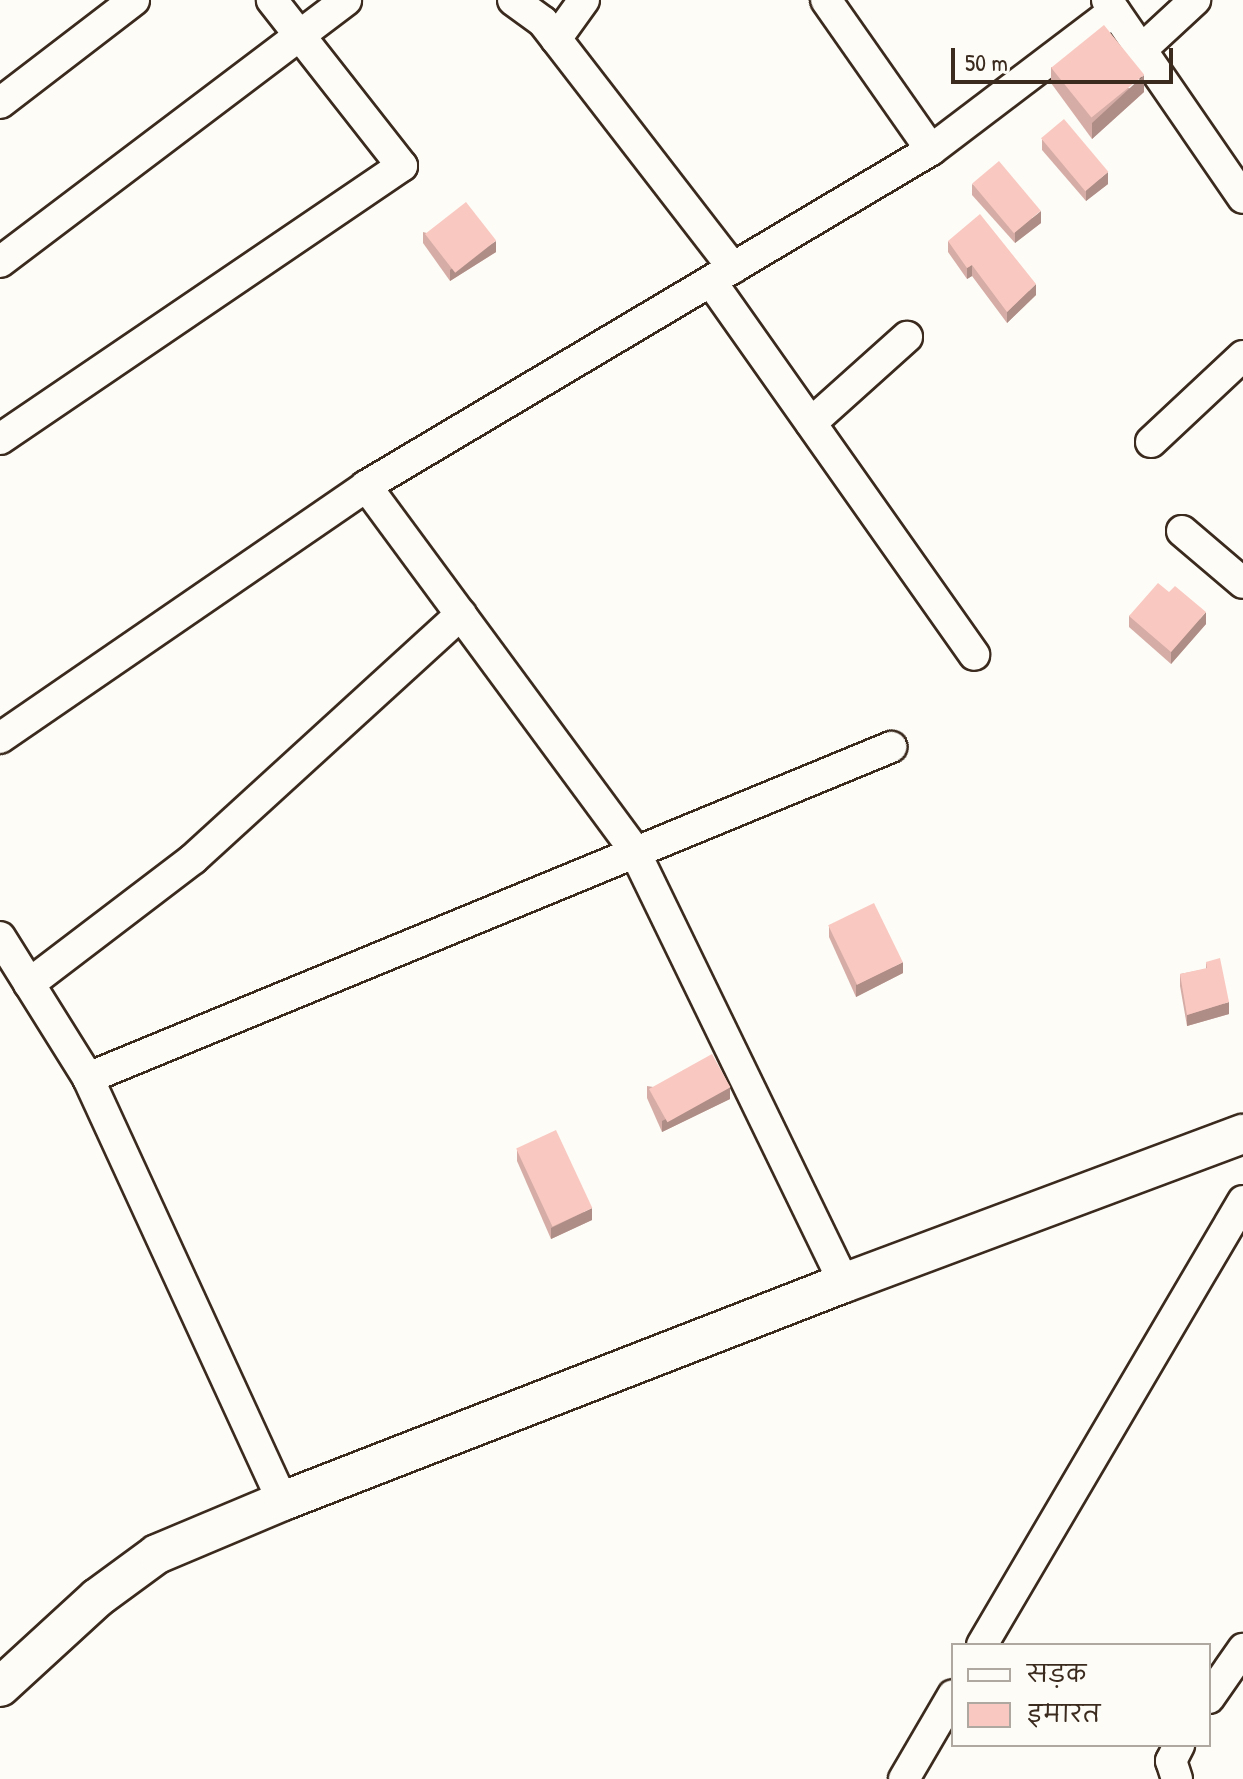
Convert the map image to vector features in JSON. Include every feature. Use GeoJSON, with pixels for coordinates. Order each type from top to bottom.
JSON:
{"type":"FeatureCollection","features":[{"type":"Feature","properties":{"kind":"street"},"geometry":{"type":"LineString","coordinates":[[0,103],[134,0]]}},
{"type":"Feature","properties":{"kind":"street"},"geometry":{"type":"LineString","coordinates":[[0,439],[402,166],[272,0]]}},
{"type":"Feature","properties":{"kind":"street"},"geometry":{"type":"LineString","coordinates":[[0,262],[346,0]]}},
{"type":"Feature","properties":{"kind":"street"},"geometry":{"type":"LineString","coordinates":[[513,0],[543,22],[556,39],[723,275],[811,423],[974,655]]}},
{"type":"Feature","properties":{"kind":"street"},"geometry":{"type":"LineString","coordinates":[[556,39],[584,0]]}},
{"type":"Feature","properties":{"kind":"street"},"geometry":{"type":"LineString","coordinates":[[826,0],[931,150]]}},
{"type":"Feature","properties":{"kind":"street"},"geometry":{"type":"LineString","coordinates":[[1141,50],[1195,0]]}},
{"type":"Feature","properties":{"kind":"street"},"geometry":{"type":"LineString","coordinates":[[0,738],[366,486],[931,150],[1110,6],[1243,198]]}},
{"type":"Feature","properties":{"kind":"street"},"geometry":{"type":"LineString","coordinates":[[811,423],[907,337]]}},
{"type":"Feature","properties":{"kind":"street"},"geometry":{"type":"LineString","coordinates":[[1151,442],[1243,356]]}},
{"type":"Feature","properties":{"kind":"street"},"geometry":{"type":"LineString","coordinates":[[366,486],[634,850],[844,1283]]}},
{"type":"Feature","properties":{"kind":"street"},"geometry":{"type":"LineString","coordinates":[[1182,531],[1240,575]]}},
{"type":"Feature","properties":{"kind":"street"},"geometry":{"type":"LineString","coordinates":[[29,984],[193,859],[461,614]]}},
{"type":"Feature","properties":{"kind":"street"},"geometry":{"type":"LineString","coordinates":[[88,1078],[634,850],[891,747]]}},
{"type":"Feature","properties":{"kind":"street"},"geometry":{"type":"LineString","coordinates":[[0,937],[88,1078],[283,1501]]}},
{"type":"Feature","properties":{"kind":"street"},"geometry":{"type":"LineString","coordinates":[[0,1687],[97,1598],[157,1554],[283,1501],[844,1283],[1243,1134]]}},
{"type":"Feature","properties":{"kind":"street"},"geometry":{"type":"LineString","coordinates":[[983,1643],[1243,1201]]}},
{"type":"Feature","properties":{"kind":"street"},"geometry":{"type":"LineString","coordinates":[[1211,1695],[1243,1649]]}},
{"type":"Feature","properties":{"kind":"street"},"geometry":{"type":"LineString","coordinates":[[904,1779],[951,1698]]}},
{"type":"Feature","properties":{"kind":"street"},"geometry":{"type":"LineString","coordinates":[[1177,1779],[1171,1761],[1178,1747]]}},
{"type":"Feature","properties":{"kind":"building"},"geometry":{"type":"Polygon","coordinates":[[[1104,25],[1144,75],[1091,118],[1051,68],[1104,25]]]}},
{"type":"Feature","properties":{"kind":"building"},"geometry":{"type":"Polygon","coordinates":[[[1064,119],[1108,172],[1085,191],[1041,138],[1064,119]]]}},
{"type":"Feature","properties":{"kind":"building"},"geometry":{"type":"Polygon","coordinates":[[[999,161],[1041,211],[1014,233],[972,183],[999,161]]]}},
{"type":"Feature","properties":{"kind":"building"},"geometry":{"type":"Polygon","coordinates":[[[466,202],[496,241],[455,273],[425,234],[466,202]]]}},
{"type":"Feature","properties":{"kind":"building"},"geometry":{"type":"Polygon","coordinates":[[[980,214],[1036,284],[1007,312],[972,265],[967,268],[948,241],[980,214]]]}},
{"type":"Feature","properties":{"kind":"building"},"geometry":{"type":"Polygon","coordinates":[[[1158,583],[1169,592],[1175,586],[1206,612],[1171,652],[1129,616],[1158,583]]]}},
{"type":"Feature","properties":{"kind":"building"},"geometry":{"type":"Polygon","coordinates":[[[874,903],[903,962],[857,985],[828,925],[874,903]]]}},
{"type":"Feature","properties":{"kind":"building"},"geometry":{"type":"Polygon","coordinates":[[[1220,958],[1229,1002],[1187,1015],[1180,974],[1207,968],[1206,962],[1220,958]]]}},
{"type":"Feature","properties":{"kind":"building"},"geometry":{"type":"Polygon","coordinates":[[[712,1054],[730,1087],[667,1122],[649,1089],[712,1054]]]}},
{"type":"Feature","properties":{"kind":"building"},"geometry":{"type":"Polygon","coordinates":[[[556,1130],[592,1208],[552,1227],[516,1149],[556,1130]]]}}]}
